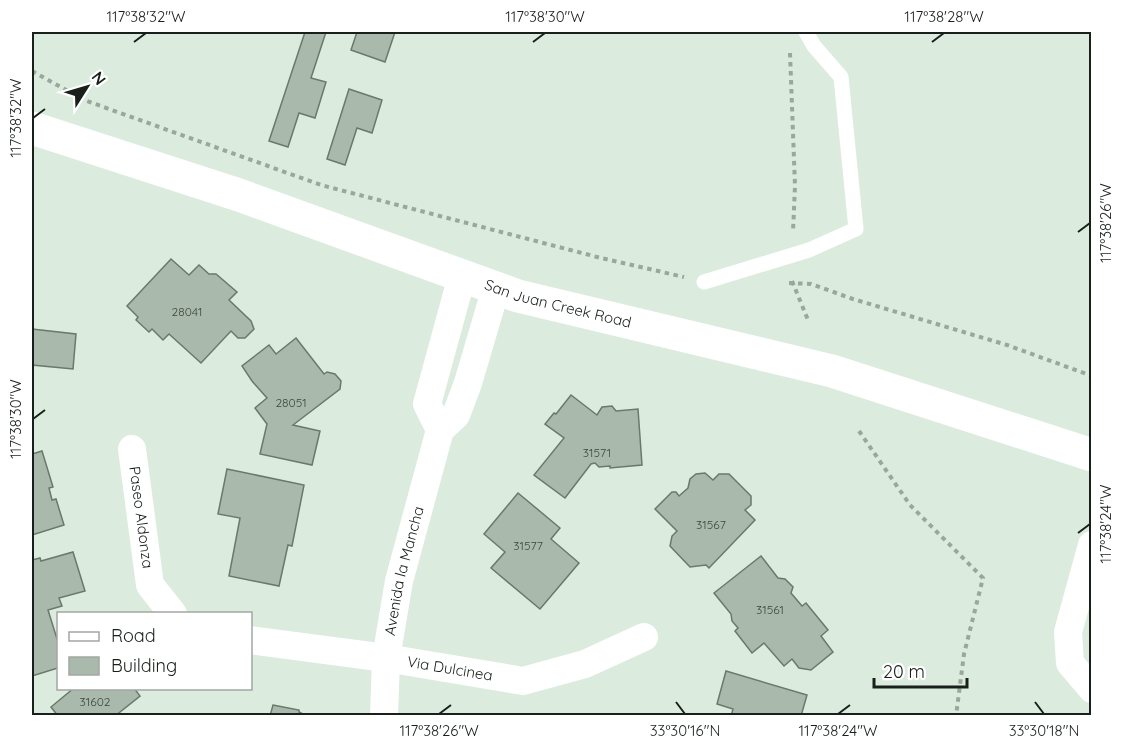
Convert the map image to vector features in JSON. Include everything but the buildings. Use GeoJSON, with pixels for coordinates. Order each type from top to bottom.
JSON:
{"type":"FeatureCollection","features":[{"type":"Feature","properties":{"kind":"street","name":"San Juan Creek Road"},"geometry":{"type":"LineString","coordinates":[[32,128],[239,195],[518,296],[832,371],[1092,455]]}},
{"type":"Feature","properties":{"kind":"street"},"geometry":{"type":"LineString","coordinates":[[440,430],[427,404],[462,276]]}},
{"type":"Feature","properties":{"kind":"street","name":"Avenida la Mancha"},"geometry":{"type":"LineString","coordinates":[[384,716],[386,658],[399,581],[440,430],[456,416],[496,288]]}},
{"type":"Feature","properties":{"kind":"street","name":"Paseo Aldonza"},"geometry":{"type":"LineString","coordinates":[[132,449],[150,585],[171,612]]}},
{"type":"Feature","properties":{"kind":"street"},"geometry":{"type":"LineString","coordinates":[[1092,545],[1068,632],[1070,663],[1092,689]]}},
{"type":"Feature","properties":{"kind":"street","name":"Via Dulcinea"},"geometry":{"type":"LineString","coordinates":[[252,640],[386,658],[523,681],[585,664],[644,637]]}},
{"type":"Feature","properties":{"kind":"lane"},"geometry":{"type":"LineString","coordinates":[[704,282],[809,250],[856,229],[841,77],[814,46],[806,32]]}},
{"type":"Feature","properties":{"kind":"path"},"geometry":{"type":"LineString","coordinates":[[790,51],[795,186],[793,237],[789,256],[792,282],[808,320]]}},
{"type":"Feature","properties":{"kind":"path"},"geometry":{"type":"LineString","coordinates":[[32,71],[84,100],[321,185],[601,258],[704,282]]}},
{"type":"Feature","properties":{"kind":"path"},"geometry":{"type":"LineString","coordinates":[[783,284],[792,282],[811,284],[853,299],[1007,345],[1092,376]]}},
{"type":"Feature","properties":{"kind":"path"},"geometry":{"type":"LineString","coordinates":[[860,431],[910,505],[983,578],[963,654],[956,716]]}}]}
